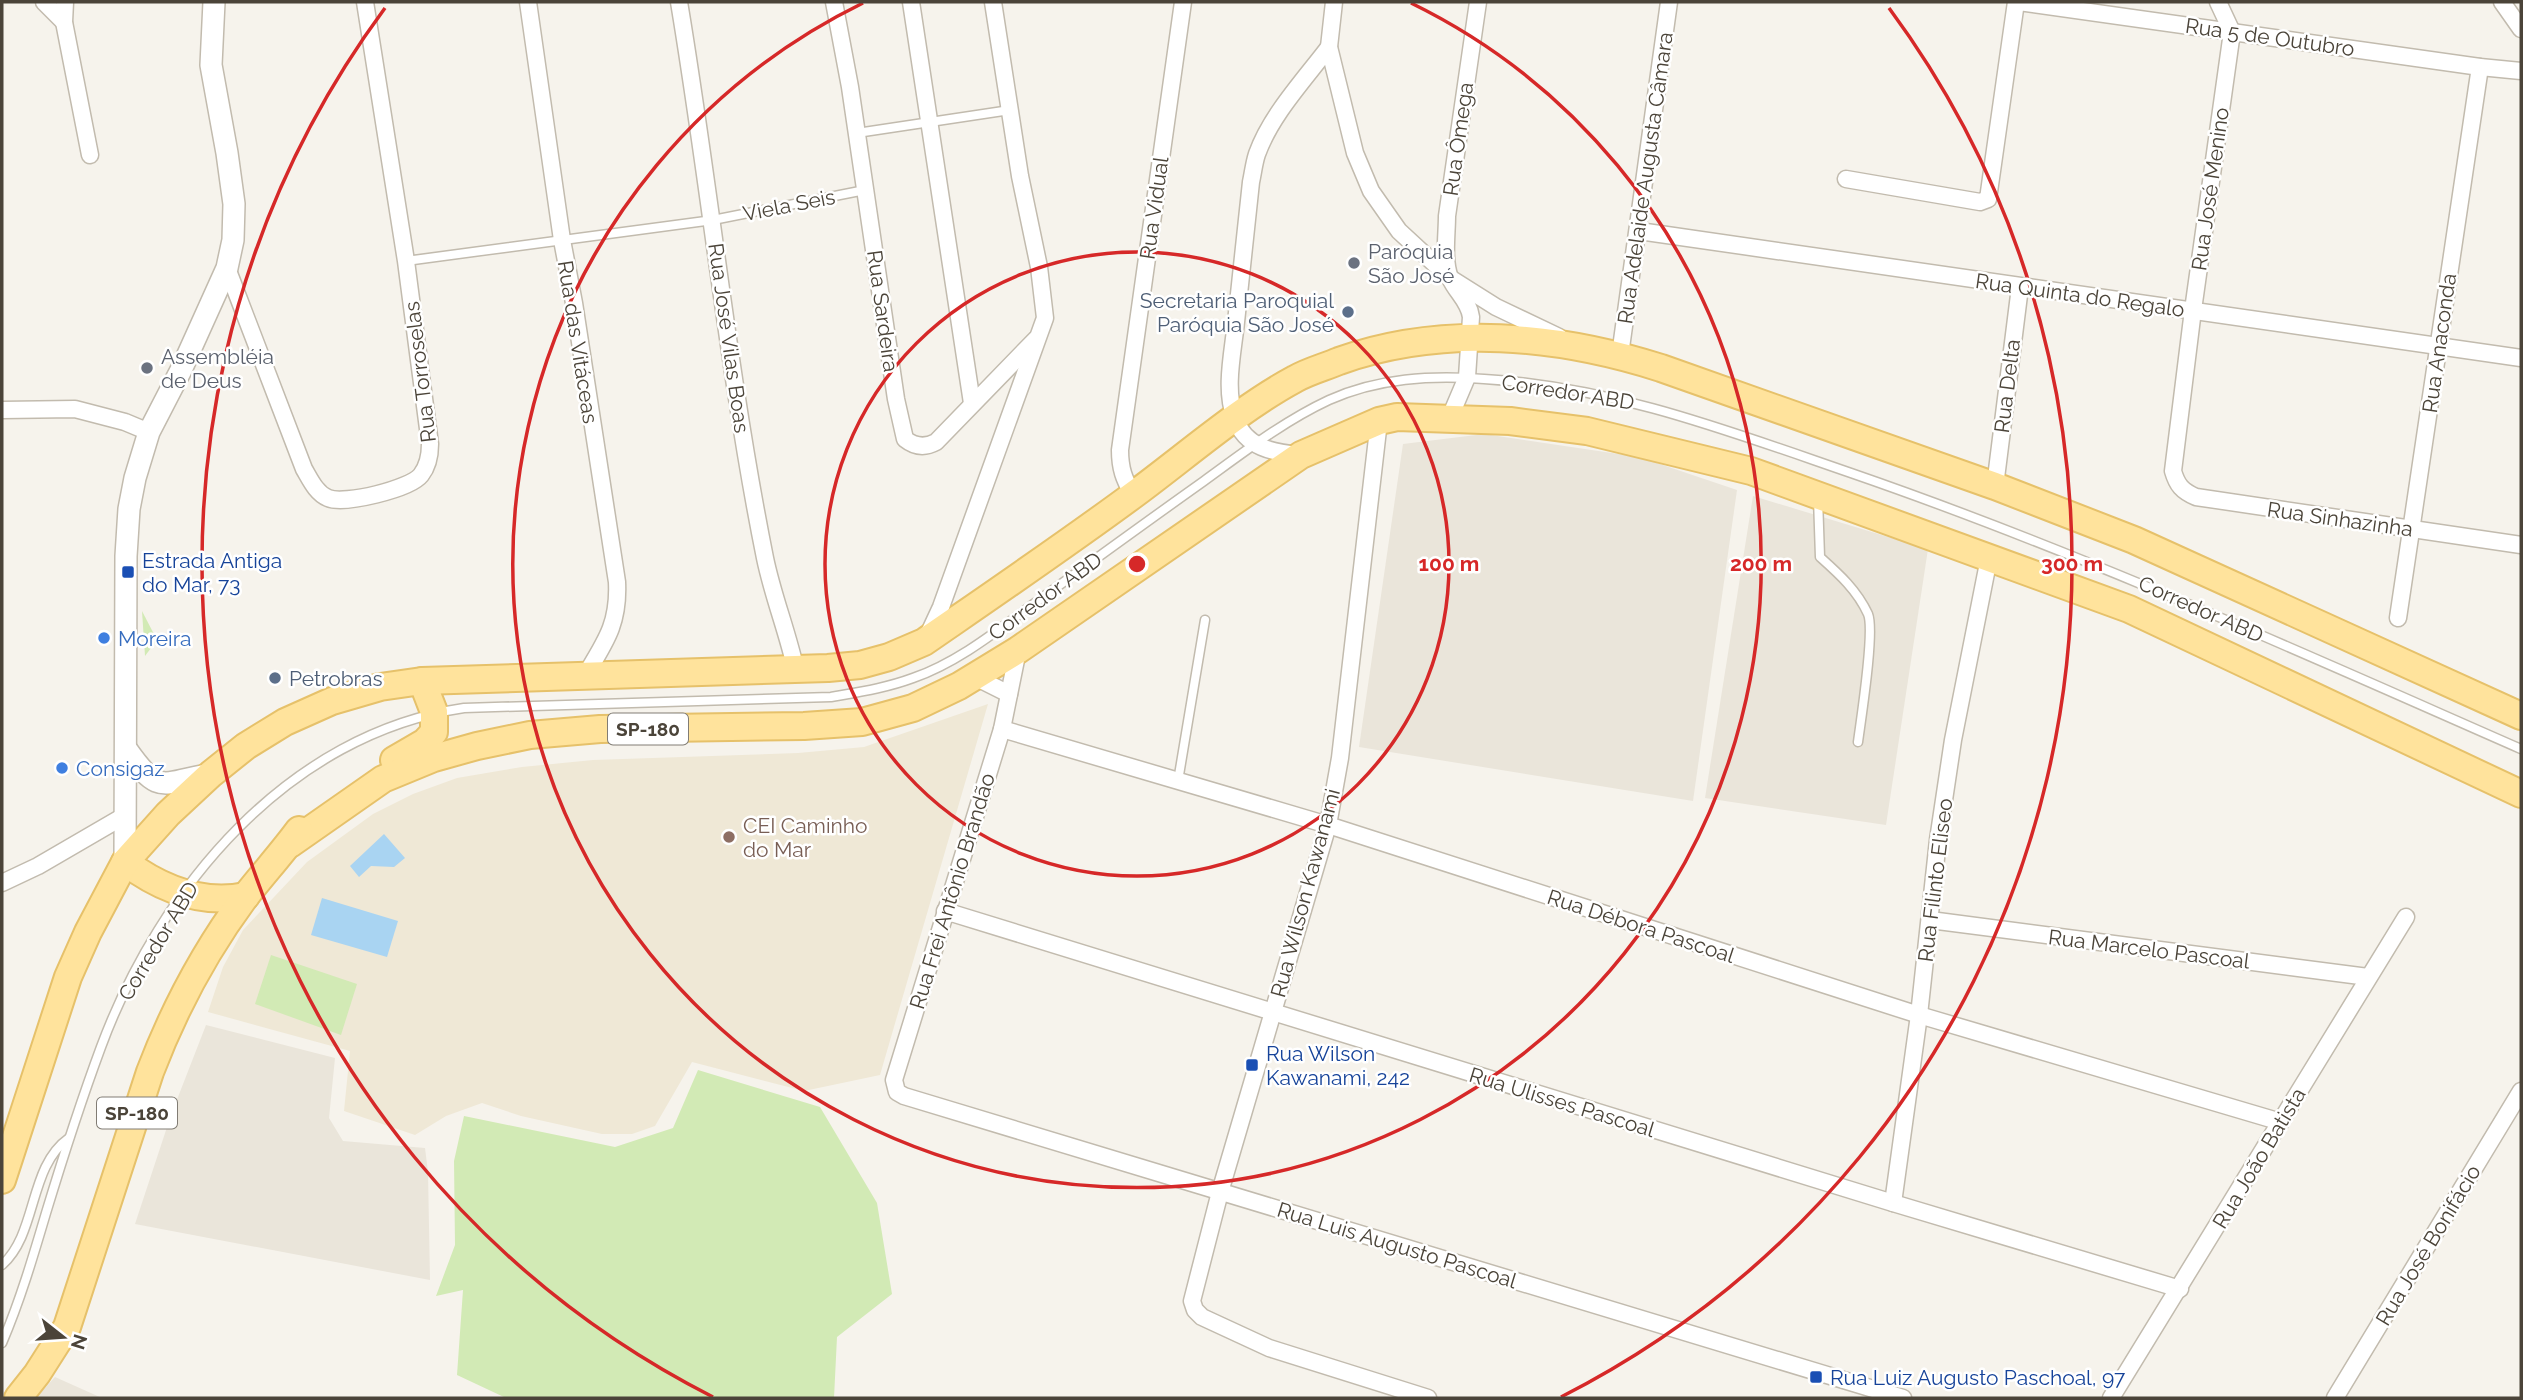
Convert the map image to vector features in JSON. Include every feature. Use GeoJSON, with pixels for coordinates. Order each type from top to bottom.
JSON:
{"type":"FeatureCollection","features":[{"type":"Feature","properties":{"kind":"main road"},"geometry":{"type":"LineString","coordinates":[[2,1180],[68,977],[125,862],[168,814],[211,774],[246,746],[285,722],[332,701],[380,687],[422,681],[586,674],[796,671],[860,665],[889,657],[924,642],[1294,379],[1368,351],[1437,338],[1471,338],[1582,347],[1620,355],[1995,486],[2134,540],[2521,716]]}},
{"type":"Feature","properties":{"kind":"main road"},"geometry":{"type":"LineString","coordinates":[[1018,650],[1301,456],[1379,421],[1397,417],[1510,421],[1587,431],[1751,471],[2129,609],[2521,794]]}},
{"type":"Feature","properties":{"kind":"main road","name":"SP-180"},"geometry":{"type":"LineString","coordinates":[[18,1398],[67,1327],[166,1030],[201,964],[246,896],[289,844],[383,779],[434,758],[477,746],[530,735],[600,729],[804,726],[862,722],[913,708],[975,677],[1018,650]]}},
{"type":"Feature","properties":{"kind":"main road"},"geometry":{"type":"LineString","coordinates":[[289,844],[308,818],[337,793],[428,739],[434,732],[434,712],[422,681]]}},
{"type":"Feature","properties":{"kind":"main road"},"geometry":{"type":"LineString","coordinates":[[125,862],[142,875],[183,894],[229,900],[246,896]]}},
{"type":"Feature","properties":{"kind":"street"},"geometry":{"type":"LineString","coordinates":[[44,2],[64,22]]}},
{"type":"Feature","properties":{"kind":"street"},"geometry":{"type":"LineString","coordinates":[[65,2],[64,22],[90,155]]}},
{"type":"Feature","properties":{"kind":"street"},"geometry":{"type":"LineString","coordinates":[[125,862],[128,533],[135,478],[149,432],[181,370],[227,268],[233,240],[234,204],[211,65],[214,2]]}},
{"type":"Feature","properties":{"kind":"street","name":"Rua Torroselas"},"geometry":{"type":"LineString","coordinates":[[227,268],[304,468],[318,491],[327,498],[340,501],[409,484],[420,477],[430,456],[406,261],[365,2]]}},
{"type":"Feature","properties":{"kind":"street","name":"Rua das Vitáceas"},"geometry":{"type":"LineString","coordinates":[[528,2],[562,240],[617,582],[614,622],[586,674]]}},
{"type":"Feature","properties":{"kind":"street","name":"Rua José Vilas Boas"},"geometry":{"type":"LineString","coordinates":[[679,2],[743,436],[765,560],[796,671]]}},
{"type":"Feature","properties":{"kind":"street","name":"Rua Sardeira"},"geometry":{"type":"LineString","coordinates":[[834,2],[857,134],[895,399],[905,439],[917,446],[930,446],[936,442],[1041,335]]}},
{"type":"Feature","properties":{"kind":"street"},"geometry":{"type":"LineString","coordinates":[[911,2],[972,403]]}},
{"type":"Feature","properties":{"kind":"street"},"geometry":{"type":"LineString","coordinates":[[924,642],[945,596],[1041,335],[1046,308],[993,2]]}},
{"type":"Feature","properties":{"kind":"street","name":"Rua Vidual"},"geometry":{"type":"LineString","coordinates":[[1133,495],[1123,478],[1120,450],[1182,2]]}},
{"type":"Feature","properties":{"kind":"street"},"geometry":{"type":"LineString","coordinates":[[1333,2],[1329,47],[1355,153],[1371,191],[1399,231],[1450,278],[1496,307],[1582,347]]}},
{"type":"Feature","properties":{"kind":"street","name":"Rua Ômega"},"geometry":{"type":"LineString","coordinates":[[1450,278],[1447,216],[1478,2]]}},
{"type":"Feature","properties":{"kind":"street","name":"Rua Adelaide Augusta Câmara"},"geometry":{"type":"LineString","coordinates":[[1620,355],[1669,2]]}},
{"type":"Feature","properties":{"kind":"street"},"geometry":{"type":"LineString","coordinates":[[1846,179],[1980,202],[1989,199],[2018,2]]}},
{"type":"Feature","properties":{"kind":"street","name":"Rua 5 de Outubro"},"geometry":{"type":"LineString","coordinates":[[2018,2],[2521,71]]}},
{"type":"Feature","properties":{"kind":"street"},"geometry":{"type":"LineString","coordinates":[[2218,2],[2232,32]]}},
{"type":"Feature","properties":{"kind":"street"},"geometry":{"type":"LineString","coordinates":[[2502,2],[2521,29]]}},
{"type":"Feature","properties":{"kind":"street","name":"Rua José Menino"},"geometry":{"type":"LineString","coordinates":[[2173,471],[2232,32]]}},
{"type":"Feature","properties":{"kind":"street"},"geometry":{"type":"LineString","coordinates":[[1301,456],[1275,453],[1254,444],[1235,419],[1230,389],[1251,182],[1257,155],[1267,132],[1281,111],[1329,47]]}},
{"type":"Feature","properties":{"kind":"street","name":"Rua Anaconda"},"geometry":{"type":"LineString","coordinates":[[2398,618],[2480,67]]}},
{"type":"Feature","properties":{"kind":"street","name":"Rua Quinta do Regalo"},"geometry":{"type":"LineString","coordinates":[[1639,232],[2521,358]]}},
{"type":"Feature","properties":{"kind":"street"},"geometry":{"type":"LineString","coordinates":[[1450,278],[1470,310],[1471,338],[1466,377],[1450,417]]}},
{"type":"Feature","properties":{"kind":"street","name":"Rua Delta"},"geometry":{"type":"LineString","coordinates":[[1995,486],[2020,287]]}},
{"type":"Feature","properties":{"kind":"street"},"geometry":{"type":"LineString","coordinates":[[2,410],[75,409],[125,422],[149,432]]}},
{"type":"Feature","properties":{"kind":"street","name":"Rua Wilson Kawanami"},"geometry":{"type":"LineString","coordinates":[[1379,421],[1340,758],[1328,825],[1220,1192],[1192,1301],[1195,1310],[1202,1317],[1269,1348],[1429,1398]]}},
{"type":"Feature","properties":{"kind":"street","name":"Rua Sinhazinha"},"geometry":{"type":"LineString","coordinates":[[2173,471],[2184,492],[2196,497],[2521,545]]}},
{"type":"Feature","properties":{"kind":"street","name":"Rua Filinto Eliseo"},"geometry":{"type":"LineString","coordinates":[[1893,1203],[1919,1015],[1938,839],[1953,740],[1989,558]]}},
{"type":"Feature","properties":{"kind":"street","name":"Rua Frei Antônio Brandão"},"geometry":{"type":"LineString","coordinates":[[894,1086],[1002,729],[1018,650]]}},
{"type":"Feature","properties":{"kind":"street"},"geometry":{"type":"LineString","coordinates":[[975,677],[1009,694]]}},
{"type":"Feature","properties":{"kind":"street","name":"Rua Débora Pascoal"},"geometry":{"type":"LineString","coordinates":[[1002,729],[1328,825],[1919,1015],[2281,1122]]}},
{"type":"Feature","properties":{"kind":"street"},"geometry":{"type":"LineString","coordinates":[[127,750],[145,776],[154,783],[163,784],[211,774]]}},
{"type":"Feature","properties":{"kind":"street"},"geometry":{"type":"LineString","coordinates":[[2,883],[38,866],[124,816]]}},
{"type":"Feature","properties":{"kind":"street","name":"Rua Ulisses Pascoal"},"geometry":{"type":"LineString","coordinates":[[945,911],[2180,1289]]}},
{"type":"Feature","properties":{"kind":"street","name":"Rua João Batista"},"geometry":{"type":"LineString","coordinates":[[2111,1398],[2406,917]]}},
{"type":"Feature","properties":{"kind":"street","name":"Rua Marcelo Pascoal"},"geometry":{"type":"LineString","coordinates":[[1930,920],[2368,977]]}},
{"type":"Feature","properties":{"kind":"street","name":"Rua Luis Augusto Pascoal"},"geometry":{"type":"LineString","coordinates":[[894,1086],[904,1096],[1903,1398]]}},
{"type":"Feature","properties":{"kind":"street","name":"Rua José Bonifácio"},"geometry":{"type":"LineString","coordinates":[[2335,1398],[2521,1091]]}},
{"type":"Feature","properties":{"kind":"lane"},"geometry":{"type":"LineString","coordinates":[[857,134],[1010,110]]}},
{"type":"Feature","properties":{"kind":"lane","name":"Viela Seis"},"geometry":{"type":"LineString","coordinates":[[406,261],[713,220],[865,190]]}},
{"type":"Feature","properties":{"kind":"lane","name":"Corredor ABD"},"geometry":{"type":"LineString","coordinates":[[2,1343],[15,1313],[69,1138],[102,1044],[143,958],[183,894],[238,827],[287,784],[318,762],[378,732],[434,712],[464,708],[831,697],[881,688],[917,677],[980,643],[1254,444],[1302,413],[1335,397],[1376,383],[1418,378],[1466,377],[1540,383],[1609,395],[1652,406],[1963,512],[2130,578],[2521,749]]}},
{"type":"Feature","properties":{"kind":"lane"},"geometry":{"type":"LineString","coordinates":[[1818,495],[1820,557],[1849,583],[1870,616],[1870,645],[1858,742]]}},
{"type":"Feature","properties":{"kind":"lane"},"geometry":{"type":"LineString","coordinates":[[1178,781],[1205,620]]}},
{"type":"Feature","properties":{"kind":"lane"},"geometry":{"type":"LineString","coordinates":[[2,1265],[11,1257],[20,1240],[49,1160],[59,1145],[69,1138]]}},
{"type":"Feature","properties":{"kind":"shaded area"},"geometry":{"type":"Polygon","coordinates":[[[1484,434],[1639,457],[1737,490],[1693,801],[1359,747],[1403,444],[1484,434]]]}},
{"type":"Feature","properties":{"kind":"shaded area"},"geometry":{"type":"Polygon","coordinates":[[[1753,496],[1928,549],[1886,825],[1705,798],[1753,496]]]}},
{"type":"Feature","properties":{"kind":"shaded area"},"geometry":{"type":"Polygon","coordinates":[[[988,704],[880,1075],[804,1091],[692,1062],[655,1126],[632,1134],[602,1134],[521,1116],[482,1103],[446,1116],[415,1135],[344,1111],[350,1051],[208,1012],[223,967],[243,930],[307,862],[373,814],[413,794],[457,778],[522,767],[593,760],[798,753],[864,747],[988,704]]]}},
{"type":"Feature","properties":{"kind":"shaded area"},"geometry":{"type":"Polygon","coordinates":[[[206,1025],[335,1058],[329,1118],[343,1141],[425,1148],[430,1280],[135,1224],[171,1115],[206,1025]]]}},
{"type":"Feature","properties":{"kind":"shaded area"},"geometry":{"type":"Polygon","coordinates":[[[55,1377],[102,1398],[36,1398],[55,1377]]]}},
{"type":"Feature","properties":{"kind":"green space"},"geometry":{"type":"Polygon","coordinates":[[[142,611],[157,640],[145,656],[142,611]]]}},
{"type":"Feature","properties":{"kind":"green space"},"geometry":{"type":"Polygon","coordinates":[[[271,955],[357,984],[341,1035],[255,1004],[271,955]]]}},
{"type":"Feature","properties":{"kind":"green space"},"geometry":{"type":"Polygon","coordinates":[[[698,1070],[820,1107],[877,1203],[892,1294],[837,1337],[834,1398],[506,1398],[457,1375],[463,1290],[436,1296],[455,1245],[454,1161],[464,1116],[615,1147],[673,1128],[698,1070]]]}},
{"type":"Feature","properties":{"kind":"water"},"geometry":{"type":"Polygon","coordinates":[[[384,834],[405,858],[394,867],[371,866],[359,877],[350,866],[384,834]]]}},
{"type":"Feature","properties":{"kind":"water"},"geometry":{"type":"Polygon","coordinates":[[[322,898],[398,921],[387,957],[311,935],[322,898]]]}},
{"type":"Feature","properties":{"kind":"place","name":"Paróquia São José"},"geometry":{"type":"Point","coordinates":[1354,263]}},
{"type":"Feature","properties":{"kind":"place","name":"Secretaria Paroquial Paróquia São José"},"geometry":{"type":"Point","coordinates":[1348,312]}},
{"type":"Feature","properties":{"kind":"place","name":"Assembléia de Deus"},"geometry":{"type":"Point","coordinates":[147,368]}},
{"type":"Feature","properties":{"kind":"place","name":"Estrada Antiga do Mar, 73"},"geometry":{"type":"Point","coordinates":[128,572]}},
{"type":"Feature","properties":{"kind":"place","name":"Moreira"},"geometry":{"type":"Point","coordinates":[104,638]}},
{"type":"Feature","properties":{"kind":"place","name":"Petrobras"},"geometry":{"type":"Point","coordinates":[275,678]}},
{"type":"Feature","properties":{"kind":"place","name":"Consigaz"},"geometry":{"type":"Point","coordinates":[62,768]}},
{"type":"Feature","properties":{"kind":"place","name":"CEI Caminho do Mar"},"geometry":{"type":"Point","coordinates":[729,837]}},
{"type":"Feature","properties":{"kind":"place","name":"Rua Wilson Kawanami, 242"},"geometry":{"type":"Point","coordinates":[1252,1065]}},
{"type":"Feature","properties":{"kind":"place","name":"Rua Luiz Augusto Paschoal, 97"},"geometry":{"type":"Point","coordinates":[1816,1377]}}]}
